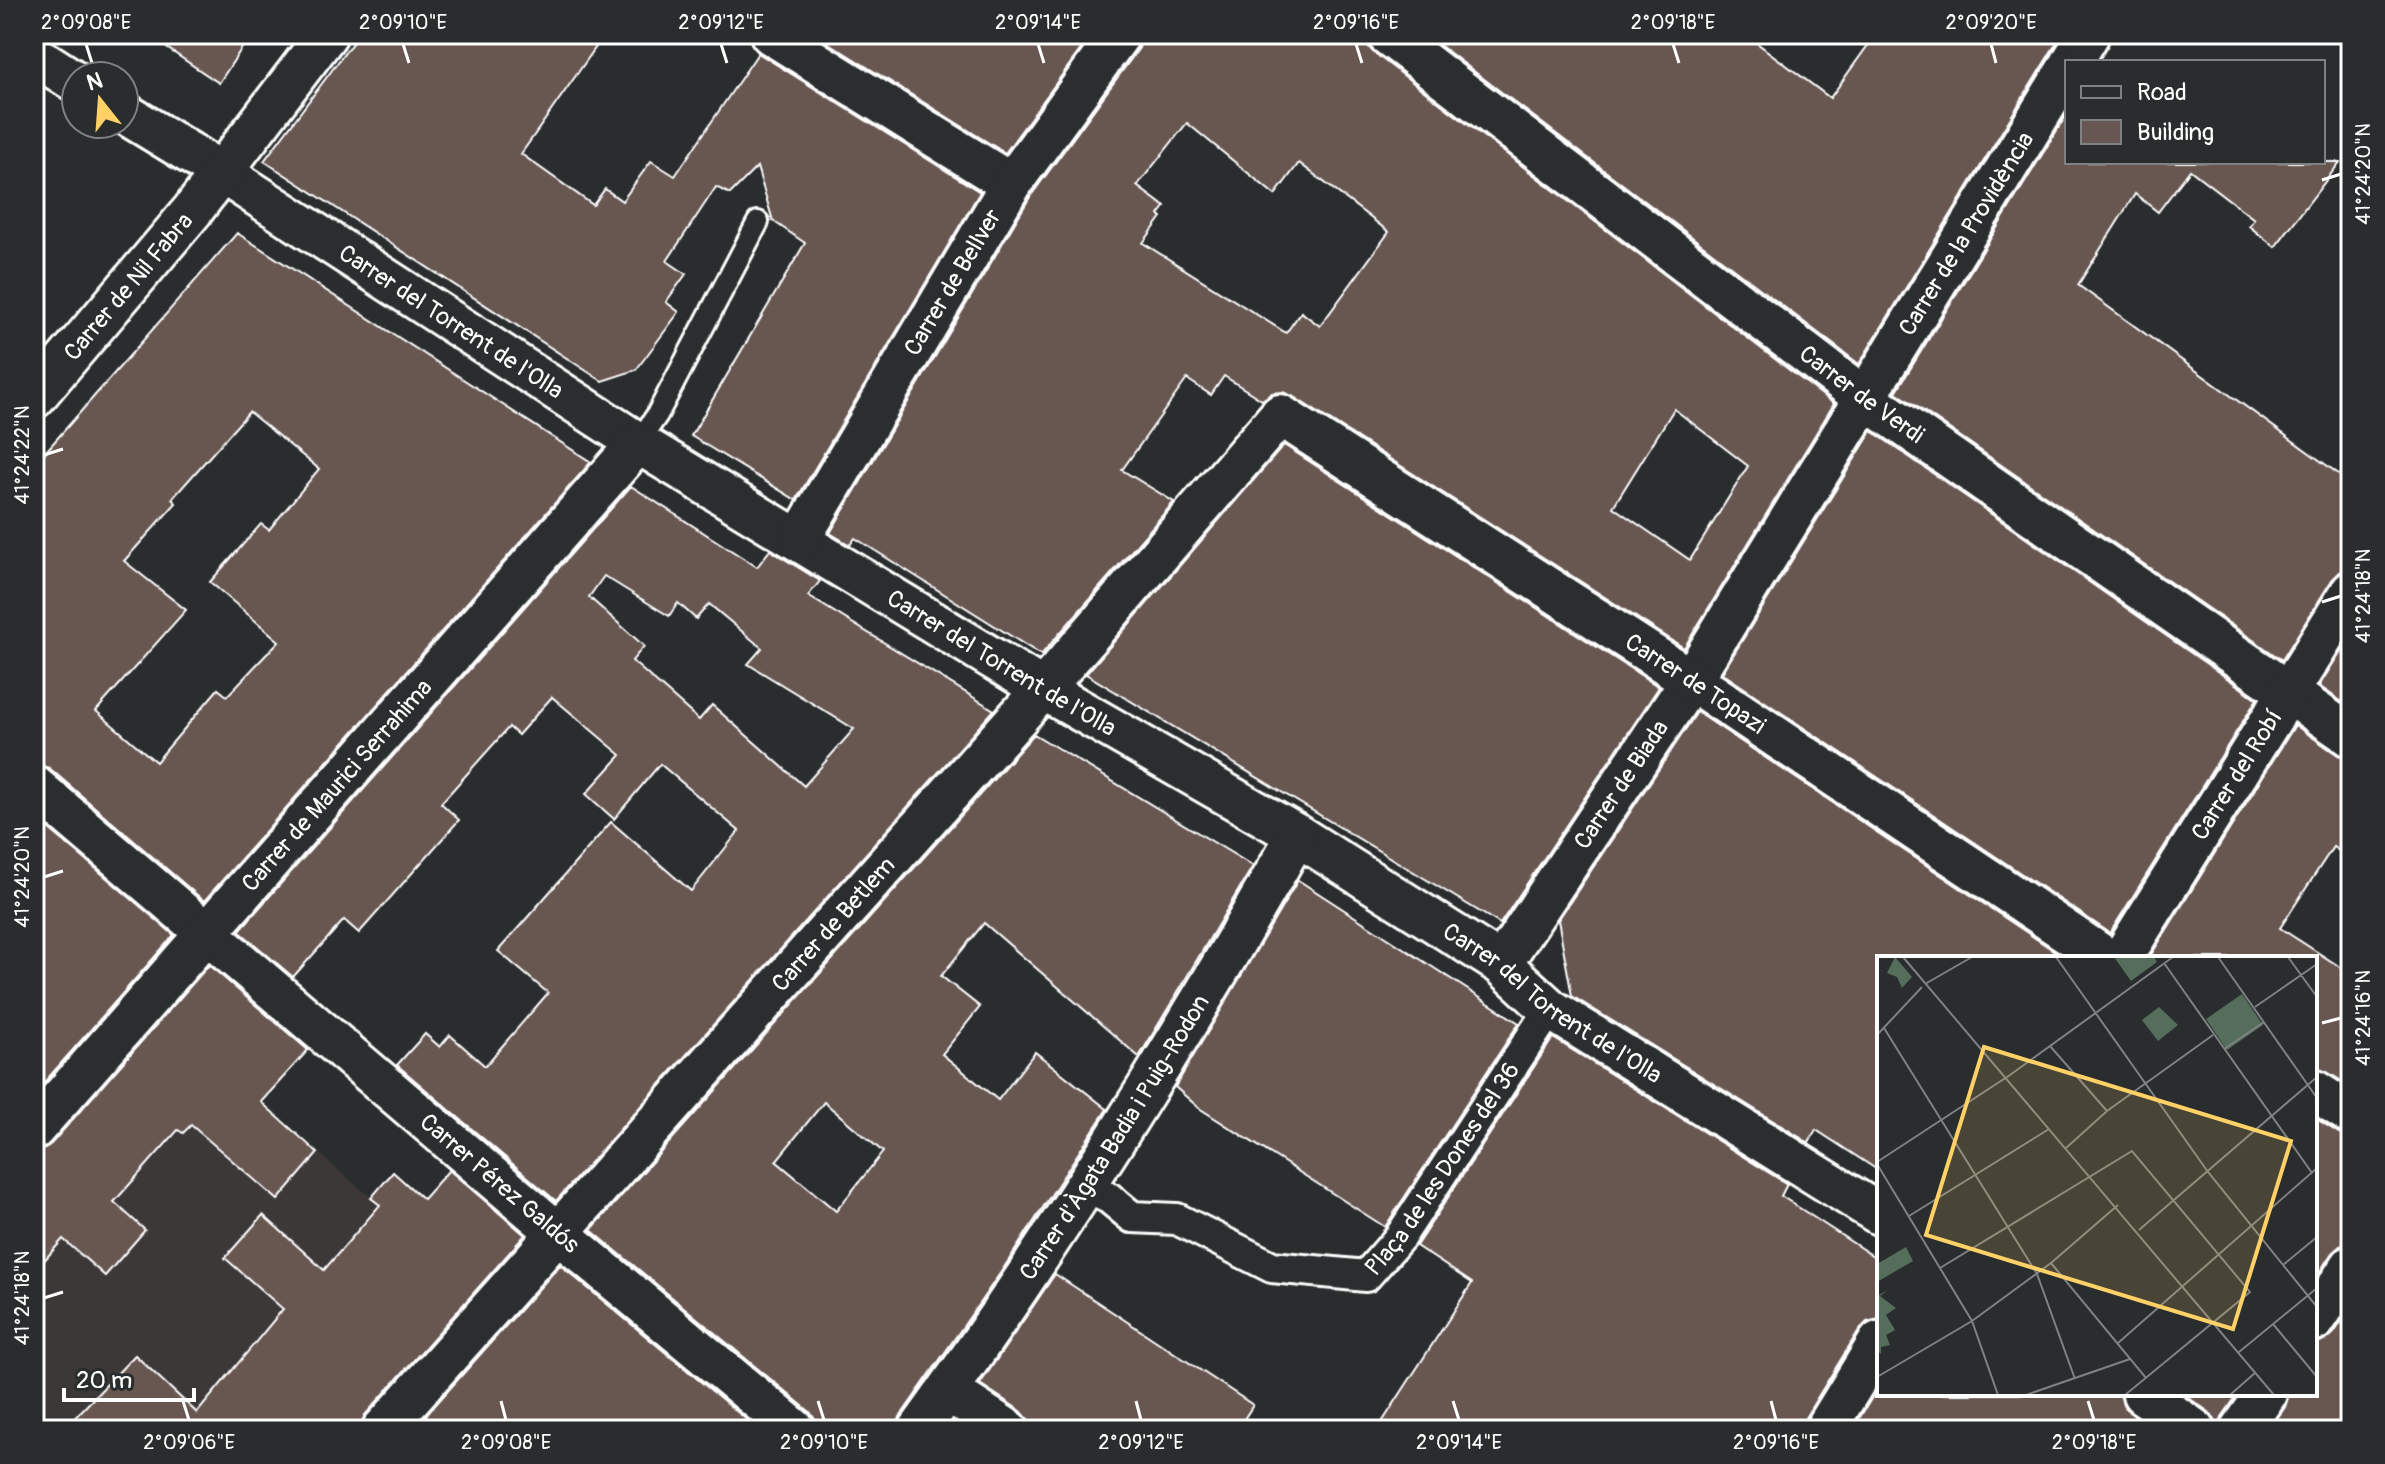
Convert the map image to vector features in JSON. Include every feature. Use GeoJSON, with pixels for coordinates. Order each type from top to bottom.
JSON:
{"type":"FeatureCollection","features":[{"type":"Feature","properties":{"kind":"street","name":"Carrer de Nil Fabra"},"geometry":{"type":"LineString","coordinates":[[34,398],[193,210],[327,34]]}},
{"type":"Feature","properties":{"kind":"street"},"geometry":{"type":"LineString","coordinates":[[771,34],[1011,184]]}},
{"type":"Feature","properties":{"kind":"street","name":"Carrer de Bellver"},"geometry":{"type":"LineString","coordinates":[[799,540],[1011,184],[1120,34]]}},
{"type":"Feature","properties":{"kind":"street","name":"Carrer de Verdi"},"geometry":{"type":"LineString","coordinates":[[1387,34],[1866,399],[2351,736]]}},
{"type":"Feature","properties":{"kind":"street"},"geometry":{"type":"LineString","coordinates":[[2073,60],[2089,34]]}},
{"type":"Feature","properties":{"kind":"street"},"geometry":{"type":"LineString","coordinates":[[34,55],[60,72]]}},
{"type":"Feature","properties":{"kind":"street","name":"Carrer de la Providència"},"geometry":{"type":"LineString","coordinates":[[1866,399],[2065,73]]}},
{"type":"Feature","properties":{"kind":"street","name":"Carrer del Torrent de l'Olla"},"geometry":{"type":"LineString","coordinates":[[140,123],[638,443],[1043,689],[1297,835],[1501,964],[1550,1009],[1877,1213]]}},
{"type":"Feature","properties":{"kind":"street","name":"Carrer de Biada"},"geometry":{"type":"LineString","coordinates":[[1501,964],[1691,680],[1866,399]]}},
{"type":"Feature","properties":{"kind":"street","name":"Carrer de Topazi"},"geometry":{"type":"LineString","coordinates":[[1280,415],[1691,680],[2103,956]]}},
{"type":"Feature","properties":{"kind":"street","name":"Carrer de Betlem"},"geometry":{"type":"LineString","coordinates":[[382,1430],[1043,689],[1280,415]]}},
{"type":"Feature","properties":{"kind":"street","name":"Carrer de Maurici Serrahima"},"geometry":{"type":"LineString","coordinates":[[34,1129],[638,443]]}},
{"type":"Feature","properties":{"kind":"street","name":"Carrer del Robí"},"geometry":{"type":"LineString","coordinates":[[2123,956],[2351,592]]}},
{"type":"Feature","properties":{"kind":"street","name":"Carrer Pérez Galdós"},"geometry":{"type":"LineString","coordinates":[[34,786],[558,1233],[795,1430]]}},
{"type":"Feature","properties":{"kind":"street","name":"Carrer d'Àgata Badia i Puig-Rodon"},"geometry":{"type":"LineString","coordinates":[[919,1430],[1046,1248],[1150,1086],[1297,835]]}},
{"type":"Feature","properties":{"kind":"street","name":"Plaça de les Dones del 36"},"geometry":{"type":"LineString","coordinates":[[1085,1187],[1109,1198],[1132,1217],[1177,1219],[1272,1267],[1366,1276],[1400,1237],[1550,1009]]}},
{"type":"Feature","properties":{"kind":"street"},"geometry":{"type":"LineString","coordinates":[[2317,1092],[2351,1114]]}},
{"type":"Feature","properties":{"kind":"street"},"geometry":{"type":"LineString","coordinates":[[2317,1317],[2351,1266]]}},
{"type":"Feature","properties":{"kind":"street"},"geometry":{"type":"LineString","coordinates":[[1825,1430],[1877,1345]]}},
{"type":"Feature","properties":{"kind":"street"},"geometry":{"type":"LineString","coordinates":[[948,1391],[1008,1430]]}},
{"type":"Feature","properties":{"kind":"street"},"geometry":{"type":"LineString","coordinates":[[2146,1396],[2195,1430]]}},
{"type":"Feature","properties":{"kind":"street"},"geometry":{"type":"LineString","coordinates":[[2241,1430],[2265,1396]]}},
{"type":"Feature","properties":{"kind":"lane"},"geometry":{"type":"LineString","coordinates":[[638,443],[657,415],[758,222]]}},
{"type":"Feature","properties":{"kind":"shaded area"},"geometry":{"type":"Polygon","coordinates":[[[191,1125],[278,1200],[318,1153],[480,1290],[356,1430],[34,1429],[34,1272],[62,1239],[105,1275],[145,1230],[114,1202],[178,1130],[183,1133],[191,1125]]]}},
{"type":"Feature","properties":{"kind":"building"},"geometry":{"type":"Polygon","coordinates":[[[146,34],[251,34],[219,83],[146,34]]]}},
{"type":"Feature","properties":{"kind":"building"},"geometry":{"type":"Polygon","coordinates":[[[359,34],[605,34],[521,154],[593,205],[605,189],[622,201],[651,161],[675,176],[758,53],[980,192],[796,500],[691,436],[805,243],[773,221],[757,167],[730,194],[716,187],[667,261],[686,274],[666,302],[679,312],[636,370],[602,381],[264,161],[359,34]]]}},
{"type":"Feature","properties":{"kind":"building"},"geometry":{"type":"Polygon","coordinates":[[[814,34],[1092,34],[1005,153],[814,34]]]}},
{"type":"Feature","properties":{"kind":"building"},"geometry":{"type":"Polygon","coordinates":[[[1143,34],[1364,34],[1366,44],[1373,52],[1834,404],[1684,648],[1292,396],[1283,392],[1272,393],[1262,400],[1224,376],[1211,395],[1187,379],[1122,470],[1174,502],[1041,655],[855,538],[850,545],[830,533],[1030,197],[1139,48],[1143,34]],[[1187,123],[1137,186],[1165,207],[1159,215],[1162,217],[1143,243],[1286,333],[1301,312],[1320,326],[1389,232],[1299,163],[1275,195],[1187,123]],[[1674,409],[1613,507],[1690,560],[1748,466],[1674,409]]]}},
{"type":"Feature","properties":{"kind":"building"},"geometry":{"type":"Polygon","coordinates":[[[1425,34],[1745,34],[1830,98],[1876,34],[2062,34],[1859,364],[1425,34]]]}},
{"type":"Feature","properties":{"kind":"building"},"geometry":{"type":"Polygon","coordinates":[[[2065,117],[2065,164],[2340,162],[2275,247],[2249,226],[2254,219],[2190,170],[2158,212],[2135,194],[2078,285],[2351,483],[2351,569],[2340,572],[2332,580],[2282,660],[1896,392],[2065,117]]]}},
{"type":"Feature","properties":{"kind":"building"},"geometry":{"type":"Polygon","coordinates":[[[237,233],[591,462],[204,901],[49,768],[34,764],[34,465],[237,233]],[[249,412],[172,499],[176,503],[124,561],[186,610],[96,711],[156,762],[218,689],[227,696],[279,641],[210,582],[261,524],[269,530],[319,469],[249,412]]]}},
{"type":"Feature","properties":{"kind":"building"},"geometry":{"type":"Polygon","coordinates":[[[1872,431],[2257,699],[2110,933],[1722,673],[1872,431]]]}},
{"type":"Feature","properties":{"kind":"building"},"geometry":{"type":"Polygon","coordinates":[[[1284,445],[1659,687],[1500,924],[1086,674],[1284,445]]]}},
{"type":"Feature","properties":{"kind":"building"},"geometry":{"type":"Polygon","coordinates":[[[631,486],[757,567],[770,550],[820,581],[808,596],[994,710],[556,1201],[397,1065],[425,1034],[440,1047],[450,1035],[485,1066],[548,993],[498,951],[611,822],[691,891],[739,831],[660,764],[614,819],[586,794],[621,755],[552,697],[518,735],[509,727],[441,803],[459,820],[359,933],[344,920],[293,977],[239,931],[631,486]],[[604,576],[589,597],[644,646],[632,661],[699,720],[712,705],[804,786],[854,729],[748,664],[762,648],[709,604],[696,619],[678,603],[669,616],[604,576]]]}},
{"type":"Feature","properties":{"kind":"building"},"geometry":{"type":"Polygon","coordinates":[[[2351,635],[2351,708],[2319,686],[2351,635]]]}},
{"type":"Feature","properties":{"kind":"building"},"geometry":{"type":"Polygon","coordinates":[[[1697,712],[2062,956],[1877,956],[1877,1170],[1816,1130],[1809,1143],[1572,996],[1558,920],[1697,712]]]}},
{"type":"Feature","properties":{"kind":"building"},"geometry":{"type":"Polygon","coordinates":[[[2295,725],[2338,755],[2351,759],[2351,859],[2333,847],[2280,928],[2351,974],[2351,1087],[2317,1069],[2317,956],[2150,956],[2295,725]]]}},
{"type":"Feature","properties":{"kind":"building"},"geometry":{"type":"Polygon","coordinates":[[[1034,734],[1253,866],[1139,1057],[984,923],[941,976],[980,1007],[942,1054],[998,1100],[1035,1052],[1107,1109],[1001,1272],[900,1417],[896,1430],[817,1430],[810,1412],[591,1230],[1034,734]],[[824,1102],[776,1161],[836,1211],[883,1152],[824,1102]]]}},
{"type":"Feature","properties":{"kind":"building"},"geometry":{"type":"Polygon","coordinates":[[[34,816],[174,935],[34,1094],[34,816]]]}},
{"type":"Feature","properties":{"kind":"building"},"geometry":{"type":"Polygon","coordinates":[[[1298,880],[1519,1023],[1385,1227],[1199,1108],[1175,1087],[1298,880]]]}},
{"type":"Feature","properties":{"kind":"building"},"geometry":{"type":"Polygon","coordinates":[[[209,965],[308,1050],[261,1102],[318,1153],[278,1200],[191,1125],[183,1133],[178,1130],[114,1202],[145,1230],[105,1276],[63,1239],[34,1272],[34,1151],[51,1144],[209,965]]]}},
{"type":"Feature","properties":{"kind":"building"},"geometry":{"type":"Polygon","coordinates":[[[1553,1038],[1787,1184],[1781,1196],[1877,1259],[1877,1320],[1867,1322],[1859,1330],[1805,1418],[1802,1430],[1377,1430],[1472,1283],[1416,1246],[1553,1038]]]}},
{"type":"Feature","properties":{"kind":"building"},"geometry":{"type":"Polygon","coordinates":[[[2317,1119],[2351,1137],[2351,1243],[2340,1246],[2317,1276],[2317,1119]]]}},
{"type":"Feature","properties":{"kind":"building"},"geometry":{"type":"Polygon","coordinates":[[[449,1170],[525,1235],[365,1415],[360,1430],[63,1430],[135,1355],[197,1413],[283,1309],[225,1258],[263,1215],[324,1270],[380,1205],[371,1198],[393,1172],[423,1199],[449,1170]]]}},
{"type":"Feature","properties":{"kind":"building"},"geometry":{"type":"Polygon","coordinates":[[[560,1265],[759,1430],[413,1430],[560,1265]]]}},
{"type":"Feature","properties":{"kind":"building"},"geometry":{"type":"Polygon","coordinates":[[[1055,1274],[1253,1405],[1237,1430],[1031,1430],[1028,1419],[1021,1411],[980,1384],[1055,1274]]]}},
{"type":"Feature","properties":{"kind":"building"},"geometry":{"type":"Polygon","coordinates":[[[2351,1307],[2351,1430],[2269,1430],[2285,1407],[2288,1396],[2317,1396],[2317,1342],[2334,1333],[2351,1307]]]}},
{"type":"Feature","properties":{"kind":"building"},"geometry":{"type":"Polygon","coordinates":[[[1877,1389],[1877,1396],[2121,1396],[2129,1412],[2155,1430],[1852,1430],[1877,1389]]]}},
{"type":"Feature","properties":{"kind":"building"},"geometry":{"type":"Polygon","coordinates":[[[2186,1396],[2237,1396],[2222,1417],[2218,1430],[2209,1412],[2186,1396]]]}}]}
